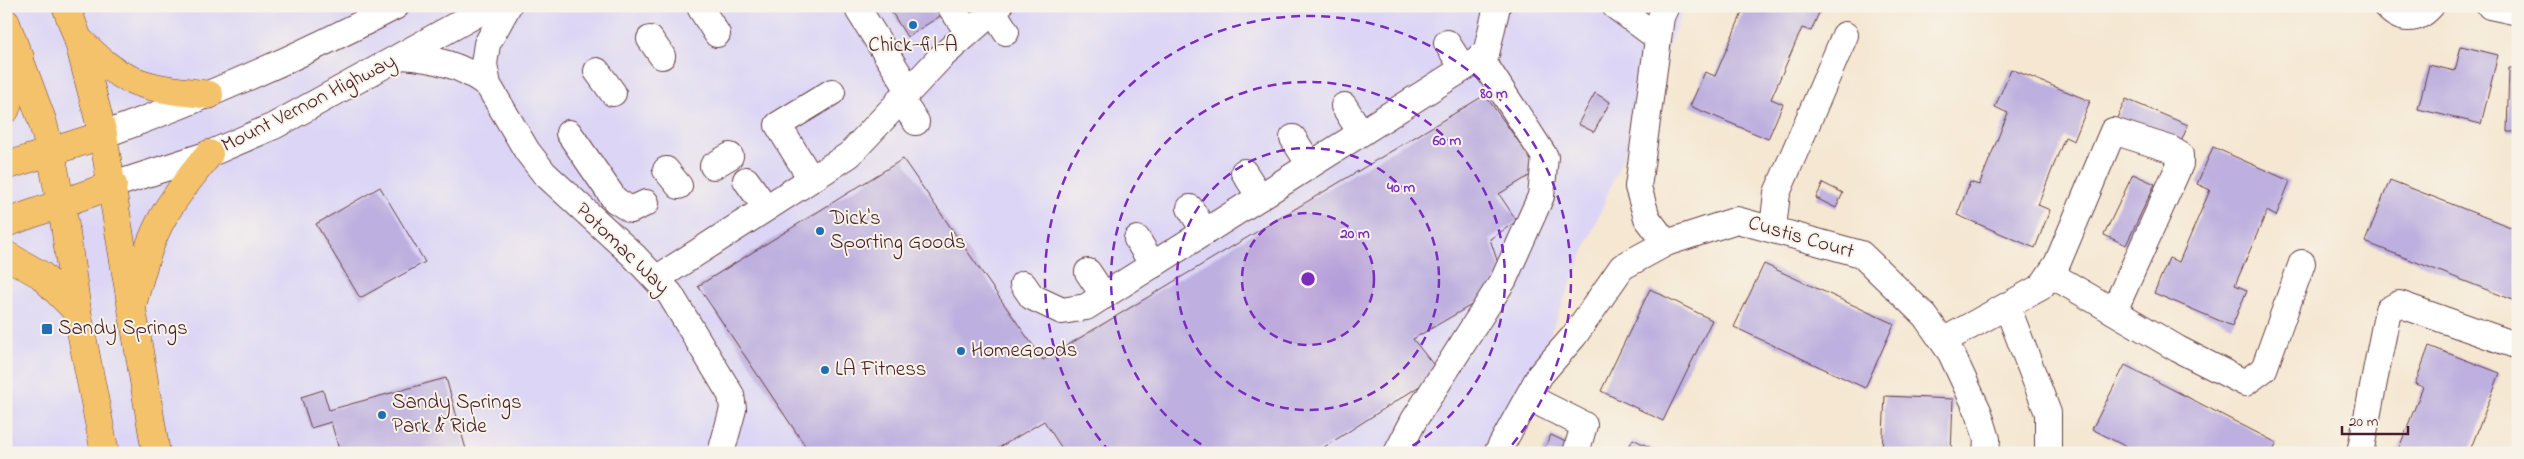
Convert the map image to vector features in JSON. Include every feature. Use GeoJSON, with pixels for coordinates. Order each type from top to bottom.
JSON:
{"type":"FeatureCollection","features":[{"type":"Feature","properties":{"kind":"main road"},"geometry":{"type":"LineString","coordinates":[[66,6],[78,39],[103,135],[156,453]]}},
{"type":"Feature","properties":{"kind":"main road"},"geometry":{"type":"LineString","coordinates":[[6,23],[20,57],[51,153],[77,311],[106,453]]}},
{"type":"Feature","properties":{"kind":"main road"},"geometry":{"type":"LineString","coordinates":[[78,39],[100,60],[129,79],[159,88],[209,95]]}},
{"type":"Feature","properties":{"kind":"main road"},"geometry":{"type":"LineString","coordinates":[[6,109],[20,57]]}},
{"type":"Feature","properties":{"kind":"main road"},"geometry":{"type":"LineString","coordinates":[[6,166],[103,135]]}},
{"type":"Feature","properties":{"kind":"main road"},"geometry":{"type":"LineString","coordinates":[[131,308],[162,218],[175,196],[209,154]]}},
{"type":"Feature","properties":{"kind":"main road","name":"Mount Vernon Highway"},"geometry":{"type":"LineString","coordinates":[[6,223],[112,185]]}},
{"type":"Feature","properties":{"kind":"main road"},"geometry":{"type":"LineString","coordinates":[[6,255],[41,275],[77,311]]}},
{"type":"Feature","properties":{"kind":"street"},"geometry":{"type":"LineString","coordinates":[[103,135],[209,95],[336,37],[396,6]]}},
{"type":"Feature","properties":{"kind":"street","name":"Mount Vernon Highway"},"geometry":{"type":"LineString","coordinates":[[112,185],[209,154],[274,126],[491,6]]}},
{"type":"Feature","properties":{"kind":"street","name":"Potomac Way"},"geometry":{"type":"LineString","coordinates":[[508,6],[487,44],[484,64],[488,85],[527,151],[544,173],[670,294],[731,395],[733,409],[721,453]]}},
{"type":"Feature","properties":{"kind":"street"},"geometry":{"type":"LineString","coordinates":[[656,279],[849,155],[905,95],[953,60],[986,18],[950,6]]}},
{"type":"Feature","properties":{"kind":"street"},"geometry":{"type":"LineString","coordinates":[[1023,284],[1032,297],[1062,311],[1086,307],[1486,54],[1497,6]]}},
{"type":"Feature","properties":{"kind":"street"},"geometry":{"type":"LineString","coordinates":[[1615,6],[1657,17],[1638,188],[1647,218],[1666,242]]}},
{"type":"Feature","properties":{"kind":"street"},"geometry":{"type":"LineString","coordinates":[[2386,6],[2396,16],[2408,19],[2421,16],[2431,6]]}},
{"type":"Feature","properties":{"kind":"street"},"geometry":{"type":"LineString","coordinates":[[2490,6],[2518,12]]}},
{"type":"Feature","properties":{"kind":"street"},"geometry":{"type":"LineString","coordinates":[[863,8],[882,31],[890,59],[916,122]]}},
{"type":"Feature","properties":{"kind":"street"},"geometry":{"type":"LineString","coordinates":[[701,9],[717,34]]}},
{"type":"Feature","properties":{"kind":"street"},"geometry":{"type":"LineString","coordinates":[[1773,228],[1777,192],[1845,35]]}},
{"type":"Feature","properties":{"kind":"street"},"geometry":{"type":"LineString","coordinates":[[1397,453],[1414,420],[1504,279],[1542,196],[1545,157],[1471,62],[1447,42]]}},
{"type":"Feature","properties":{"kind":"street","name":"Potomac Way"},"geometry":{"type":"LineString","coordinates":[[403,56],[442,61],[466,71],[488,85]]}},
{"type":"Feature","properties":{"kind":"street"},"geometry":{"type":"LineString","coordinates":[[596,71],[613,93]]}},
{"type":"Feature","properties":{"kind":"street"},"geometry":{"type":"LineString","coordinates":[[811,179],[778,125],[832,92]]}},
{"type":"Feature","properties":{"kind":"street"},"geometry":{"type":"LineString","coordinates":[[1344,106],[1361,133]]}},
{"type":"Feature","properties":{"kind":"street"},"geometry":{"type":"LineString","coordinates":[[1948,347],[2007,306],[2041,287],[2057,264],[2113,131],[2170,149],[2180,155],[2180,164],[2114,311]]}},
{"type":"Feature","properties":{"kind":"street"},"geometry":{"type":"LineString","coordinates":[[569,133],[615,200],[631,210],[646,202]]}},
{"type":"Feature","properties":{"kind":"street"},"geometry":{"type":"LineString","coordinates":[[1293,138],[1310,165]]}},
{"type":"Feature","properties":{"kind":"street"},"geometry":{"type":"LineString","coordinates":[[1244,172],[1260,197]]}},
{"type":"Feature","properties":{"kind":"street"},"geometry":{"type":"LineString","coordinates":[[746,180],[766,208]]}},
{"type":"Feature","properties":{"kind":"street"},"geometry":{"type":"LineString","coordinates":[[1190,208],[1204,232]]}},
{"type":"Feature","properties":{"kind":"street","name":"Custis Court"},"geometry":{"type":"LineString","coordinates":[[1497,453],[1540,375],[1574,336],[1622,267],[1666,242],[1737,220],[1773,228],[1861,254],[1926,316],[1948,347],[1979,414],[1987,439],[1986,453]]}},
{"type":"Feature","properties":{"kind":"street"},"geometry":{"type":"LineString","coordinates":[[1137,239],[1153,265]]}},
{"type":"Feature","properties":{"kind":"street"},"geometry":{"type":"LineString","coordinates":[[2050,274],[2178,349],[2245,383],[2264,369],[2302,262]]}},
{"type":"Feature","properties":{"kind":"street"},"geometry":{"type":"LineString","coordinates":[[1088,272],[1104,296]]}},
{"type":"Feature","properties":{"kind":"street"},"geometry":{"type":"LineString","coordinates":[[2360,453],[2388,310],[2399,304],[2518,346]]}},
{"type":"Feature","properties":{"kind":"street"},"geometry":{"type":"LineString","coordinates":[[2007,306],[2048,413],[2048,453]]}},
{"type":"Feature","properties":{"kind":"street"},"geometry":{"type":"LineString","coordinates":[[1528,397],[1584,425],[1576,453]]}},
{"type":"Feature","properties":{"kind":"shaded area"},"geometry":{"type":"Polygon","coordinates":[[[6,6],[1685,6],[1501,453],[6,453],[6,6]]]}},
{"type":"Feature","properties":{"kind":"building","name":"Chick-fil-A"},"geometry":{"type":"Polygon","coordinates":[[[888,6],[941,6],[945,13],[907,37],[888,6]]]}},
{"type":"Feature","properties":{"kind":"building"},"geometry":{"type":"Polygon","coordinates":[[[1745,6],[1822,6],[1811,31],[1802,28],[1771,99],[1783,104],[1768,139],[1690,106],[1705,72],[1715,76],[1745,6]]]}},
{"type":"Feature","properties":{"kind":"building"},"geometry":{"type":"Polygon","coordinates":[[[2461,46],[2498,55],[2481,124],[2418,109],[2429,65],[2455,71],[2461,46]]]}},
{"type":"Feature","properties":{"kind":"building"},"geometry":{"type":"Polygon","coordinates":[[[2509,68],[2518,68],[2518,132],[2507,132],[2509,68]]]}},
{"type":"Feature","properties":{"kind":"building"},"geometry":{"type":"Polygon","coordinates":[[[2011,69],[2090,101],[2074,141],[2065,137],[2038,205],[2050,210],[2035,248],[1957,215],[1970,182],[1979,185],[2008,113],[1995,107],[2011,69]]]}},
{"type":"Feature","properties":{"kind":"building"},"geometry":{"type":"Polygon","coordinates":[[[1595,93],[1610,102],[1594,132],[1578,124],[1595,93]]]}},
{"type":"Feature","properties":{"kind":"building"},"geometry":{"type":"Polygon","coordinates":[[[1485,95],[1539,170],[1499,194],[1517,221],[1490,239],[1500,269],[1487,296],[1413,339],[1440,373],[1315,453],[1065,453],[1044,421],[990,453],[810,453],[698,286],[903,159],[1043,360],[1485,95]]]}},
{"type":"Feature","properties":{"kind":"building"},"geometry":{"type":"Polygon","coordinates":[[[2126,99],[2188,125],[2179,147],[2116,120],[2126,99]]]}},
{"type":"Feature","properties":{"kind":"building"},"geometry":{"type":"Polygon","coordinates":[[[2213,147],[2290,181],[2276,216],[2267,211],[2235,285],[2247,290],[2232,326],[2154,293],[2169,258],[2179,262],[2210,190],[2197,184],[2213,147]]]}},
{"type":"Feature","properties":{"kind":"building"},"geometry":{"type":"Polygon","coordinates":[[[2133,174],[2155,184],[2126,245],[2104,235],[2133,174]]]}},
{"type":"Feature","properties":{"kind":"building"},"geometry":{"type":"Polygon","coordinates":[[[2390,180],[2518,230],[2518,302],[2365,242],[2390,180]]]}},
{"type":"Feature","properties":{"kind":"building"},"geometry":{"type":"Polygon","coordinates":[[[1823,183],[1843,193],[1836,208],[1816,198],[1823,183]]]}},
{"type":"Feature","properties":{"kind":"building"},"geometry":{"type":"Polygon","coordinates":[[[380,187],[425,262],[360,298],[316,224],[380,187]]]}},
{"type":"Feature","properties":{"kind":"building"},"geometry":{"type":"Polygon","coordinates":[[[1764,264],[1894,324],[1865,388],[1734,327],[1764,264]]]}},
{"type":"Feature","properties":{"kind":"building"},"geometry":{"type":"Polygon","coordinates":[[[1650,289],[1712,320],[1663,421],[1601,391],[1650,289]]]}},
{"type":"Feature","properties":{"kind":"building"},"geometry":{"type":"Polygon","coordinates":[[[2429,346],[2500,373],[2469,453],[2397,453],[2423,387],[2415,384],[2429,346]]]}},
{"type":"Feature","properties":{"kind":"building"},"geometry":{"type":"Polygon","coordinates":[[[2125,365],[2277,443],[2272,453],[2138,453],[2092,429],[2125,365]]]}},
{"type":"Feature","properties":{"kind":"building","name":"Sandy Springs Park & Ride"},"geometry":{"type":"Polygon","coordinates":[[[446,378],[467,453],[340,453],[331,422],[311,428],[301,397],[323,390],[329,410],[446,378]]]}},
{"type":"Feature","properties":{"kind":"building"},"geometry":{"type":"Polygon","coordinates":[[[1885,396],[1953,399],[1951,453],[1882,453],[1885,396]]]}},
{"type":"Feature","properties":{"kind":"building"},"geometry":{"type":"Polygon","coordinates":[[[1551,435],[1572,445],[1569,453],[1542,453],[1551,435]]]}},
{"type":"Feature","properties":{"kind":"building"},"geometry":{"type":"Polygon","coordinates":[[[1633,439],[1661,453],[1626,453],[1633,439]]]}},
{"type":"Feature","properties":{"kind":"place","name":"Chick-fil-A"},"geometry":{"type":"Point","coordinates":[913,25]}},
{"type":"Feature","properties":{"kind":"place","name":"Dick's Sporting Goods"},"geometry":{"type":"Point","coordinates":[820,231]}},
{"type":"Feature","properties":{"kind":"place","name":"Sandy Springs"},"geometry":{"type":"Point","coordinates":[47,329]}},
{"type":"Feature","properties":{"kind":"place","name":"HomeGoods"},"geometry":{"type":"Point","coordinates":[961,351]}},
{"type":"Feature","properties":{"kind":"place","name":"LA Fitness"},"geometry":{"type":"Point","coordinates":[825,370]}},
{"type":"Feature","properties":{"kind":"place","name":"Sandy Springs Park & Ride"},"geometry":{"type":"Point","coordinates":[382,415]}}]}
